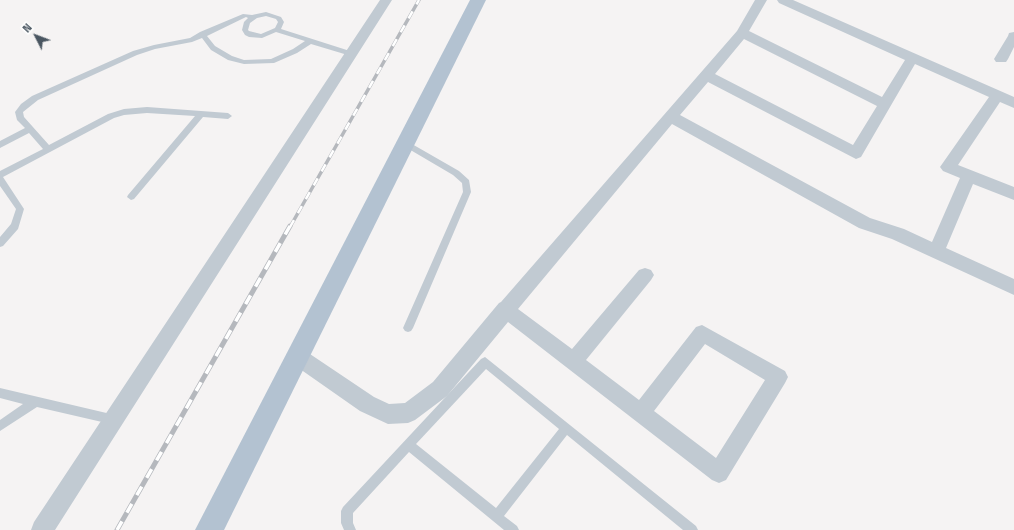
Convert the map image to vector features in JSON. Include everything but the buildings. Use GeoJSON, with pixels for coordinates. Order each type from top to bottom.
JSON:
{"type":"FeatureCollection","features":[{"type":"Feature","properties":{"kind":"main road"},"geometry":{"type":"LineString","coordinates":[[209,530],[478,0]]}},
{"type":"Feature","properties":{"kind":"street"},"geometry":{"type":"LineString","coordinates":[[42,530],[115,420],[386,0]]}},
{"type":"Feature","properties":{"kind":"street"},"geometry":{"type":"LineString","coordinates":[[297,356],[367,404],[388,414],[408,413],[440,389],[505,309],[742,33],[762,0]]}},
{"type":"Feature","properties":{"kind":"street"},"geometry":{"type":"LineString","coordinates":[[783,0],[1014,104]]}},
{"type":"Feature","properties":{"kind":"street"},"geometry":{"type":"LineString","coordinates":[[742,33],[885,104]]}},
{"type":"Feature","properties":{"kind":"street"},"geometry":{"type":"LineString","coordinates":[[1001,59],[1014,36]]}},
{"type":"Feature","properties":{"kind":"street"},"geometry":{"type":"LineString","coordinates":[[706,75],[856,153],[912,59]]}},
{"type":"Feature","properties":{"kind":"street"},"geometry":{"type":"LineString","coordinates":[[997,96],[948,167],[1014,194]]}},
{"type":"Feature","properties":{"kind":"street"},"geometry":{"type":"LineString","coordinates":[[670,116],[865,223],[898,234],[1014,287]]}},
{"type":"Feature","properties":{"kind":"street"},"geometry":{"type":"LineString","coordinates":[[936,251],[969,176]]}},
{"type":"Feature","properties":{"kind":"street"},"geometry":{"type":"LineString","coordinates":[[573,361],[646,275]]}},
{"type":"Feature","properties":{"kind":"street"},"geometry":{"type":"LineString","coordinates":[[505,309],[719,473],[778,377],[702,333],[642,413]]}},
{"type":"Feature","properties":{"kind":"lane"},"geometry":{"type":"LineString","coordinates":[[48,148],[20,118],[19,112],[24,106],[35,98],[135,53],[154,47],[192,40],[245,15],[253,17],[266,14],[276,16],[281,22],[276,30],[262,36],[251,35],[244,30],[245,26],[253,17]]}},
{"type":"Feature","properties":{"kind":"lane"},"geometry":{"type":"LineString","coordinates":[[276,30],[351,54]]}},
{"type":"Feature","properties":{"kind":"lane"},"geometry":{"type":"LineString","coordinates":[[202,34],[213,48],[230,58],[244,62],[272,61],[295,51],[310,41]]}},
{"type":"Feature","properties":{"kind":"lane"},"geometry":{"type":"LineString","coordinates":[[0,175],[48,148],[111,116],[124,112],[147,110],[228,116]]}},
{"type":"Feature","properties":{"kind":"lane"},"geometry":{"type":"LineString","coordinates":[[131,197],[200,115]]}},
{"type":"Feature","properties":{"kind":"lane"},"geometry":{"type":"LineString","coordinates":[[0,145],[30,129]]}},
{"type":"Feature","properties":{"kind":"lane"},"geometry":{"type":"LineString","coordinates":[[405,143],[456,173],[466,182],[467,192],[408,328]]}},
{"type":"Feature","properties":{"kind":"lane"},"geometry":{"type":"LineString","coordinates":[[0,179],[20,209],[16,226],[0,243]]}},
{"type":"Feature","properties":{"kind":"lane"},"geometry":{"type":"LineString","coordinates":[[350,530],[347,523],[347,511],[422,428],[485,362],[692,530]]}},
{"type":"Feature","properties":{"kind":"lane"},"geometry":{"type":"LineString","coordinates":[[0,393],[115,420]]}},
{"type":"Feature","properties":{"kind":"lane"},"geometry":{"type":"LineString","coordinates":[[0,426],[36,402]]}},
{"type":"Feature","properties":{"kind":"lane"},"geometry":{"type":"LineString","coordinates":[[408,413],[422,428]]}},
{"type":"Feature","properties":{"kind":"lane"},"geometry":{"type":"LineString","coordinates":[[496,516],[566,428]]}},
{"type":"Feature","properties":{"kind":"lane"},"geometry":{"type":"LineString","coordinates":[[408,444],[513,530]]}},
{"type":"Feature","properties":{"kind":"railway"},"geometry":{"type":"LineString","coordinates":[[290,227],[419,0]]}},
{"type":"Feature","properties":{"kind":"railway"},"geometry":{"type":"LineString","coordinates":[[117,530],[290,226]]}}]}
